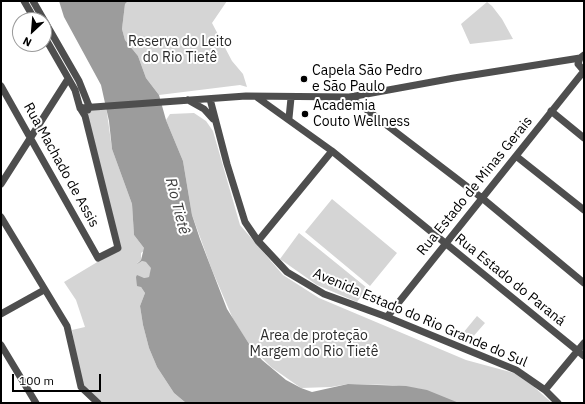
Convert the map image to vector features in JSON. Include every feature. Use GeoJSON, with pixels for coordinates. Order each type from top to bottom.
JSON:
{"type":"FeatureCollection","features":[{"type":"Feature","properties":{"kind":"street"},"geometry":{"type":"LineString","coordinates":[[24,1],[30,12]]}},
{"type":"Feature","properties":{"kind":"street"},"geometry":{"type":"LineString","coordinates":[[33,1],[79,81],[89,106],[85,116]]}},
{"type":"Feature","properties":{"kind":"street"},"geometry":{"type":"LineString","coordinates":[[52,50],[75,90],[80,108],[85,116]]}},
{"type":"Feature","properties":{"kind":"street"},"geometry":{"type":"LineString","coordinates":[[80,108],[89,106],[173,102],[246,96],[350,98],[454,78],[582,57],[579,67],[584,71]]}},
{"type":"Feature","properties":{"kind":"street","name":"Rua Estado de Minas Gerais"},"geometry":{"type":"LineString","coordinates":[[387,317],[584,71]]}},
{"type":"Feature","properties":{"kind":"street"},"geometry":{"type":"LineString","coordinates":[[1,184],[68,79]]}},
{"type":"Feature","properties":{"kind":"street","name":"Rua Machado de Assis"},"geometry":{"type":"LineString","coordinates":[[1,86],[98,258],[118,248],[85,116]]}},
{"type":"Feature","properties":{"kind":"street","name":"Rua Estado do Paraná"},"geometry":{"type":"LineString","coordinates":[[258,97],[289,118],[332,151],[584,356]]}},
{"type":"Feature","properties":{"kind":"street"},"geometry":{"type":"LineString","coordinates":[[289,118],[291,98]]}},
{"type":"Feature","properties":{"kind":"street"},"geometry":{"type":"LineString","coordinates":[[350,98],[482,198],[584,283]]}},
{"type":"Feature","properties":{"kind":"street"},"geometry":{"type":"LineString","coordinates":[[205,110],[208,99]]}},
{"type":"Feature","properties":{"kind":"street","name":"Avenida Estado do Rio Grande do Sul"},"geometry":{"type":"LineString","coordinates":[[208,99],[218,125],[226,164],[245,222],[258,241],[287,272],[324,294],[387,317],[516,370],[545,390],[558,403]]}},
{"type":"Feature","properties":{"kind":"street","name":"Avenida Estado do Rio Grande do Sul"},"geometry":{"type":"LineString","coordinates":[[188,100],[205,110],[218,125]]}},
{"type":"Feature","properties":{"kind":"street"},"geometry":{"type":"LineString","coordinates":[[551,111],[584,138]]}},
{"type":"Feature","properties":{"kind":"street"},"geometry":{"type":"LineString","coordinates":[[258,241],[332,151]]}},
{"type":"Feature","properties":{"kind":"street"},"geometry":{"type":"LineString","coordinates":[[516,156],[584,210]]}},
{"type":"Feature","properties":{"kind":"street"},"geometry":{"type":"LineString","coordinates":[[1,217],[69,332],[81,387],[98,403]]}},
{"type":"Feature","properties":{"kind":"street"},"geometry":{"type":"LineString","coordinates":[[1,314],[44,290]]}},
{"type":"Feature","properties":{"kind":"street"},"geometry":{"type":"LineString","coordinates":[[545,390],[584,343]]}},
{"type":"Feature","properties":{"kind":"street"},"geometry":{"type":"LineString","coordinates":[[1,345],[35,403]]}},
{"type":"Feature","properties":{"kind":"green space","name":"Reserva do Leito do Rio Tietê"},"geometry":{"type":"Polygon","coordinates":[[[128,1],[227,1],[212,23],[232,61],[243,74],[247,87],[240,85],[159,95],[146,78],[138,56],[125,40],[122,29],[125,4],[128,1]]]}},
{"type":"Feature","properties":{"kind":"green space"},"geometry":{"type":"Polygon","coordinates":[[[487,2],[502,19],[513,39],[470,44],[461,24],[487,2]]]}},
{"type":"Feature","properties":{"kind":"green space"},"geometry":{"type":"Polygon","coordinates":[[[106,106],[112,149],[132,204],[134,235],[144,248],[144,251],[141,253],[141,260],[137,263],[142,261],[147,262],[152,268],[149,277],[144,278],[141,287],[145,293],[140,306],[149,348],[157,367],[174,393],[186,403],[103,403],[88,390],[80,379],[72,330],[85,327],[76,300],[64,282],[119,249],[81,108],[106,106]]]}},
{"type":"Feature","properties":{"kind":"green space","name":"Area de proteção Margem do Rio Tietê"},"geometry":{"type":"Polygon","coordinates":[[[194,113],[206,121],[213,131],[240,225],[283,275],[319,298],[466,360],[514,373],[533,386],[552,403],[457,403],[420,389],[392,385],[348,384],[331,387],[301,388],[271,367],[251,347],[233,319],[212,270],[192,215],[183,161],[166,120],[170,114],[194,113]]]}},
{"type":"Feature","properties":{"kind":"green space"},"geometry":{"type":"Polygon","coordinates":[[[332,199],[397,253],[370,286],[305,232],[332,199]]]}},
{"type":"Feature","properties":{"kind":"green space"},"geometry":{"type":"Polygon","coordinates":[[[299,233],[367,288],[357,302],[317,285],[280,259],[299,233]]]}},
{"type":"Feature","properties":{"kind":"green space"},"geometry":{"type":"Polygon","coordinates":[[[477,316],[485,323],[471,339],[463,333],[477,316]]]}},
{"type":"Feature","properties":{"kind":"water","name":"Rio Tietê"},"geometry":{"type":"Polygon","coordinates":[[[59,1],[128,1],[125,4],[122,29],[125,40],[138,56],[146,78],[159,95],[166,120],[183,161],[192,215],[227,309],[251,347],[262,360],[286,380],[312,392],[348,384],[406,386],[427,390],[459,403],[186,403],[174,393],[157,367],[149,348],[143,325],[140,306],[145,293],[141,287],[137,286],[136,277],[137,275],[144,278],[149,277],[151,268],[146,262],[142,261],[137,264],[141,260],[144,248],[134,235],[132,204],[112,149],[109,121],[101,85],[64,17],[59,1]]]}},
{"type":"Feature","properties":{"kind":"place","name":"Capela São Pedro e São Paulo"},"geometry":{"type":"Point","coordinates":[304,79]}},
{"type":"Feature","properties":{"kind":"place","name":"Academia Couto Wellness"},"geometry":{"type":"Point","coordinates":[305,114]}}]}
